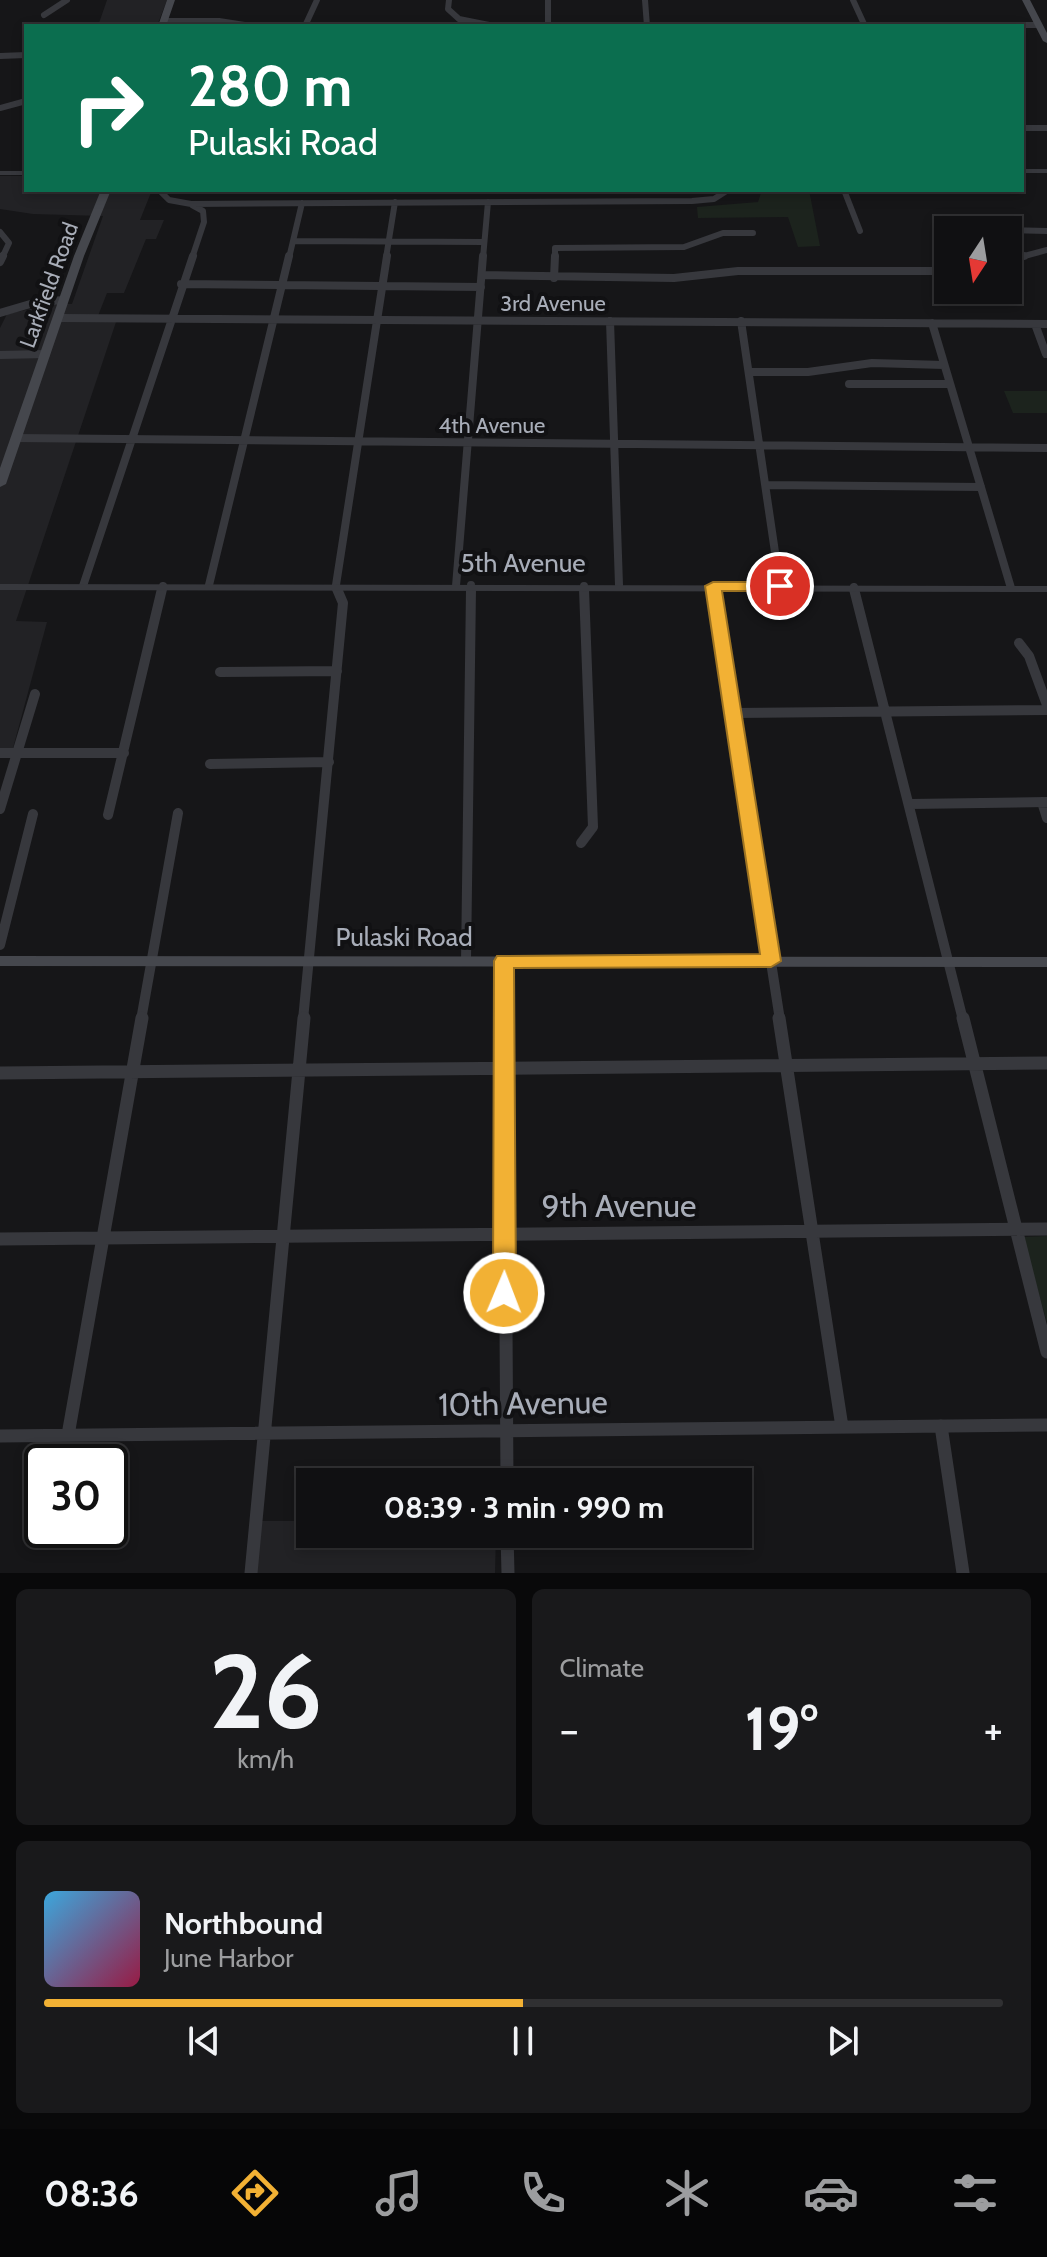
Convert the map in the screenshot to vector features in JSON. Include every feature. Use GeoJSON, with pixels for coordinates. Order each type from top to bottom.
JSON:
{"type":"FeatureCollection","features":[{"type":"Feature","properties":{"kind":"main road"},"geometry":{"type":"LineString","coordinates":[[163,24],[171,0]]}},
{"type":"Feature","properties":{"kind":"main road"},"geometry":{"type":"LineString","coordinates":[[1026,0],[1047,41]]}},
{"type":"Feature","properties":{"kind":"main road","name":"Larkfield Road"},"geometry":{"type":"LineString","coordinates":[[0,484],[105,192]]}},
{"type":"Feature","properties":{"kind":"main road","name":"Pulaski Road"},"geometry":{"type":"LineString","coordinates":[[0,961],[1047,962]]}},
{"type":"Feature","properties":{"kind":"street"},"geometry":{"type":"LineString","coordinates":[[44,15],[67,0]]}},
{"type":"Feature","properties":{"kind":"street"},"geometry":{"type":"LineString","coordinates":[[306,24],[317,0]]}},
{"type":"Feature","properties":{"kind":"street"},"geometry":{"type":"LineString","coordinates":[[449,0],[448,9],[453,15],[487,24]]}},
{"type":"Feature","properties":{"kind":"street"},"geometry":{"type":"LineString","coordinates":[[548,0],[548,24]]}},
{"type":"Feature","properties":{"kind":"street"},"geometry":{"type":"LineString","coordinates":[[645,0],[647,24]]}},
{"type":"Feature","properties":{"kind":"street"},"geometry":{"type":"LineString","coordinates":[[853,0],[864,24]]}},
{"type":"Feature","properties":{"kind":"street"},"geometry":{"type":"LineString","coordinates":[[163,24],[219,21],[238,24]]}},
{"type":"Feature","properties":{"kind":"street"},"geometry":{"type":"LineString","coordinates":[[1024,25],[1039,25]]}},
{"type":"Feature","properties":{"kind":"street"},"geometry":{"type":"LineString","coordinates":[[0,56],[24,55]]}},
{"type":"Feature","properties":{"kind":"street"},"geometry":{"type":"LineString","coordinates":[[0,108],[24,102]]}},
{"type":"Feature","properties":{"kind":"street"},"geometry":{"type":"LineString","coordinates":[[1024,128],[1047,128]]}},
{"type":"Feature","properties":{"kind":"street"},"geometry":{"type":"LineString","coordinates":[[1024,171],[1047,171]]}},
{"type":"Feature","properties":{"kind":"street"},"geometry":{"type":"LineString","coordinates":[[0,173],[24,173]]}},
{"type":"Feature","properties":{"kind":"street"},"geometry":{"type":"LineString","coordinates":[[161,192],[169,200],[191,204],[705,201],[726,192]]}},
{"type":"Feature","properties":{"kind":"street"},"geometry":{"type":"LineString","coordinates":[[445,202],[446,192]]}},
{"type":"Feature","properties":{"kind":"street"},"geometry":{"type":"LineString","coordinates":[[845,192],[852,203],[860,231]]}},
{"type":"Feature","properties":{"kind":"street"},"geometry":{"type":"LineString","coordinates":[[251,1573],[343,603],[336,585],[395,202]]}},
{"type":"Feature","properties":{"kind":"street"},"geometry":{"type":"LineString","coordinates":[[456,586],[488,202]]}},
{"type":"Feature","properties":{"kind":"street"},"geometry":{"type":"LineString","coordinates":[[209,585],[302,203]]}},
{"type":"Feature","properties":{"kind":"street"},"geometry":{"type":"LineString","coordinates":[[83,586],[206,216],[191,204]]}},
{"type":"Feature","properties":{"kind":"street"},"geometry":{"type":"LineString","coordinates":[[1022,230],[1047,231]]}},
{"type":"Feature","properties":{"kind":"street"},"geometry":{"type":"LineString","coordinates":[[0,232],[9,243],[0,262]]}},
{"type":"Feature","properties":{"kind":"street"},"geometry":{"type":"LineString","coordinates":[[554,278],[555,248],[684,247],[723,233],[753,233]]}},
{"type":"Feature","properties":{"kind":"street"},"geometry":{"type":"LineString","coordinates":[[293,241],[484,242]]}},
{"type":"Feature","properties":{"kind":"street"},"geometry":{"type":"LineString","coordinates":[[1022,257],[1047,250]]}},
{"type":"Feature","properties":{"kind":"street"},"geometry":{"type":"LineString","coordinates":[[482,275],[674,278],[738,271],[934,271]]}},
{"type":"Feature","properties":{"kind":"street"},"geometry":{"type":"LineString","coordinates":[[181,284],[481,287]]}},
{"type":"Feature","properties":{"kind":"street"},"geometry":{"type":"LineString","coordinates":[[0,313],[37,302],[64,300]]}},
{"type":"Feature","properties":{"kind":"street","name":"3rd Avenue"},"geometry":{"type":"LineString","coordinates":[[60,318],[1047,324]]}},
{"type":"Feature","properties":{"kind":"street"},"geometry":{"type":"LineString","coordinates":[[610,321],[619,585]]}},
{"type":"Feature","properties":{"kind":"street"},"geometry":{"type":"LineString","coordinates":[[741,321],[780,586]]}},
{"type":"Feature","properties":{"kind":"street"},"geometry":{"type":"LineString","coordinates":[[932,323],[1011,588]]}},
{"type":"Feature","properties":{"kind":"street"},"geometry":{"type":"LineString","coordinates":[[1035,324],[1046,354]]}},
{"type":"Feature","properties":{"kind":"street"},"geometry":{"type":"LineString","coordinates":[[0,358],[45,358]]}},
{"type":"Feature","properties":{"kind":"street"},"geometry":{"type":"LineString","coordinates":[[749,372],[808,372],[872,363],[944,365]]}},
{"type":"Feature","properties":{"kind":"street"},"geometry":{"type":"LineString","coordinates":[[849,384],[950,384]]}},
{"type":"Feature","properties":{"kind":"street","name":"4th Avenue"},"geometry":{"type":"LineString","coordinates":[[16,438],[1047,448]]}},
{"type":"Feature","properties":{"kind":"street"},"geometry":{"type":"LineString","coordinates":[[766,485],[981,487]]}},
{"type":"Feature","properties":{"kind":"street"},"geometry":{"type":"LineString","coordinates":[[466,961],[471,585]]}},
{"type":"Feature","properties":{"kind":"street","name":"5th Avenue"},"geometry":{"type":"LineString","coordinates":[[0,587],[619,585],[1047,589]]}},
{"type":"Feature","properties":{"kind":"street"},"geometry":{"type":"LineString","coordinates":[[108,815],[163,586]]}},
{"type":"Feature","properties":{"kind":"street"},"geometry":{"type":"LineString","coordinates":[[581,843],[593,827],[584,586]]}},
{"type":"Feature","properties":{"kind":"street"},"geometry":{"type":"LineString","coordinates":[[713,586],[842,1427]]}},
{"type":"Feature","properties":{"kind":"street"},"geometry":{"type":"LineString","coordinates":[[854,587],[1047,1352]]}},
{"type":"Feature","properties":{"kind":"street"},"geometry":{"type":"LineString","coordinates":[[732,713],[1047,708],[1029,656],[1019,643]]}},
{"type":"Feature","properties":{"kind":"street"},"geometry":{"type":"LineString","coordinates":[[220,672],[337,671]]}},
{"type":"Feature","properties":{"kind":"street"},"geometry":{"type":"LineString","coordinates":[[0,809],[35,694]]}},
{"type":"Feature","properties":{"kind":"street"},"geometry":{"type":"LineString","coordinates":[[0,753],[124,753]]}},
{"type":"Feature","properties":{"kind":"street"},"geometry":{"type":"LineString","coordinates":[[210,764],[329,762]]}},
{"type":"Feature","properties":{"kind":"street"},"geometry":{"type":"LineString","coordinates":[[910,804],[1044,802],[1047,818]]}},
{"type":"Feature","properties":{"kind":"street"},"geometry":{"type":"LineString","coordinates":[[68,1435],[178,813]]}},
{"type":"Feature","properties":{"kind":"street"},"geometry":{"type":"LineString","coordinates":[[0,945],[33,814]]}},
{"type":"Feature","properties":{"kind":"street"},"geometry":{"type":"LineString","coordinates":[[504,961],[507,1468]]}},
{"type":"Feature","properties":{"kind":"street"},"geometry":{"type":"LineString","coordinates":[[0,1073],[1047,1063]]}},
{"type":"Feature","properties":{"kind":"street","name":"9th Avenue"},"geometry":{"type":"LineString","coordinates":[[0,1239],[1047,1229]]}},
{"type":"Feature","properties":{"kind":"street","name":"10th Avenue"},"geometry":{"type":"LineString","coordinates":[[0,1436],[1047,1425]]}},
{"type":"Feature","properties":{"kind":"street"},"geometry":{"type":"LineString","coordinates":[[941,1426],[963,1573]]}},
{"type":"Feature","properties":{"kind":"street"},"geometry":{"type":"LineString","coordinates":[[507,1548],[508,1573]]}},
{"type":"Feature","properties":{"kind":"shaded area"},"geometry":{"type":"Polygon","coordinates":[[[107,0],[167,0],[158,24],[99,24],[107,0]]]}},
{"type":"Feature","properties":{"kind":"shaded area"},"geometry":{"type":"Polygon","coordinates":[[[0,176],[24,176],[24,192],[151,192],[140,220],[164,220],[156,239],[146,239],[124,293],[107,293],[96,321],[116,322],[16,621],[47,622],[13,748],[0,749],[0,328],[7,314],[54,304],[72,304],[103,216],[33,214],[0,209],[0,176]]]}},
{"type":"Feature","properties":{"kind":"shaded area"},"geometry":{"type":"Polygon","coordinates":[[[761,192],[809,192],[820,246],[798,247],[788,217],[698,218],[697,207],[758,202],[761,192]]]}},
{"type":"Feature","properties":{"kind":"shaded area"},"geometry":{"type":"Polygon","coordinates":[[[1004,391],[1047,391],[1047,413],[1013,413],[1004,391]]]}},
{"type":"Feature","properties":{"kind":"shaded area"},"geometry":{"type":"Polygon","coordinates":[[[1047,1236],[1047,1323],[1023,1237],[1047,1236]]]}},
{"type":"Feature","properties":{"kind":"shaded area"},"geometry":{"type":"Polygon","coordinates":[[[261,1521],[296,1521],[296,1548],[496,1548],[495,1573],[255,1573],[261,1521]]]}},
{"type":"Feature","properties":{"kind":"route"},"geometry":{"type":"LineString","coordinates":[[504,1293],[504,961],[771,961],[713,586],[780,586]]}}]}
